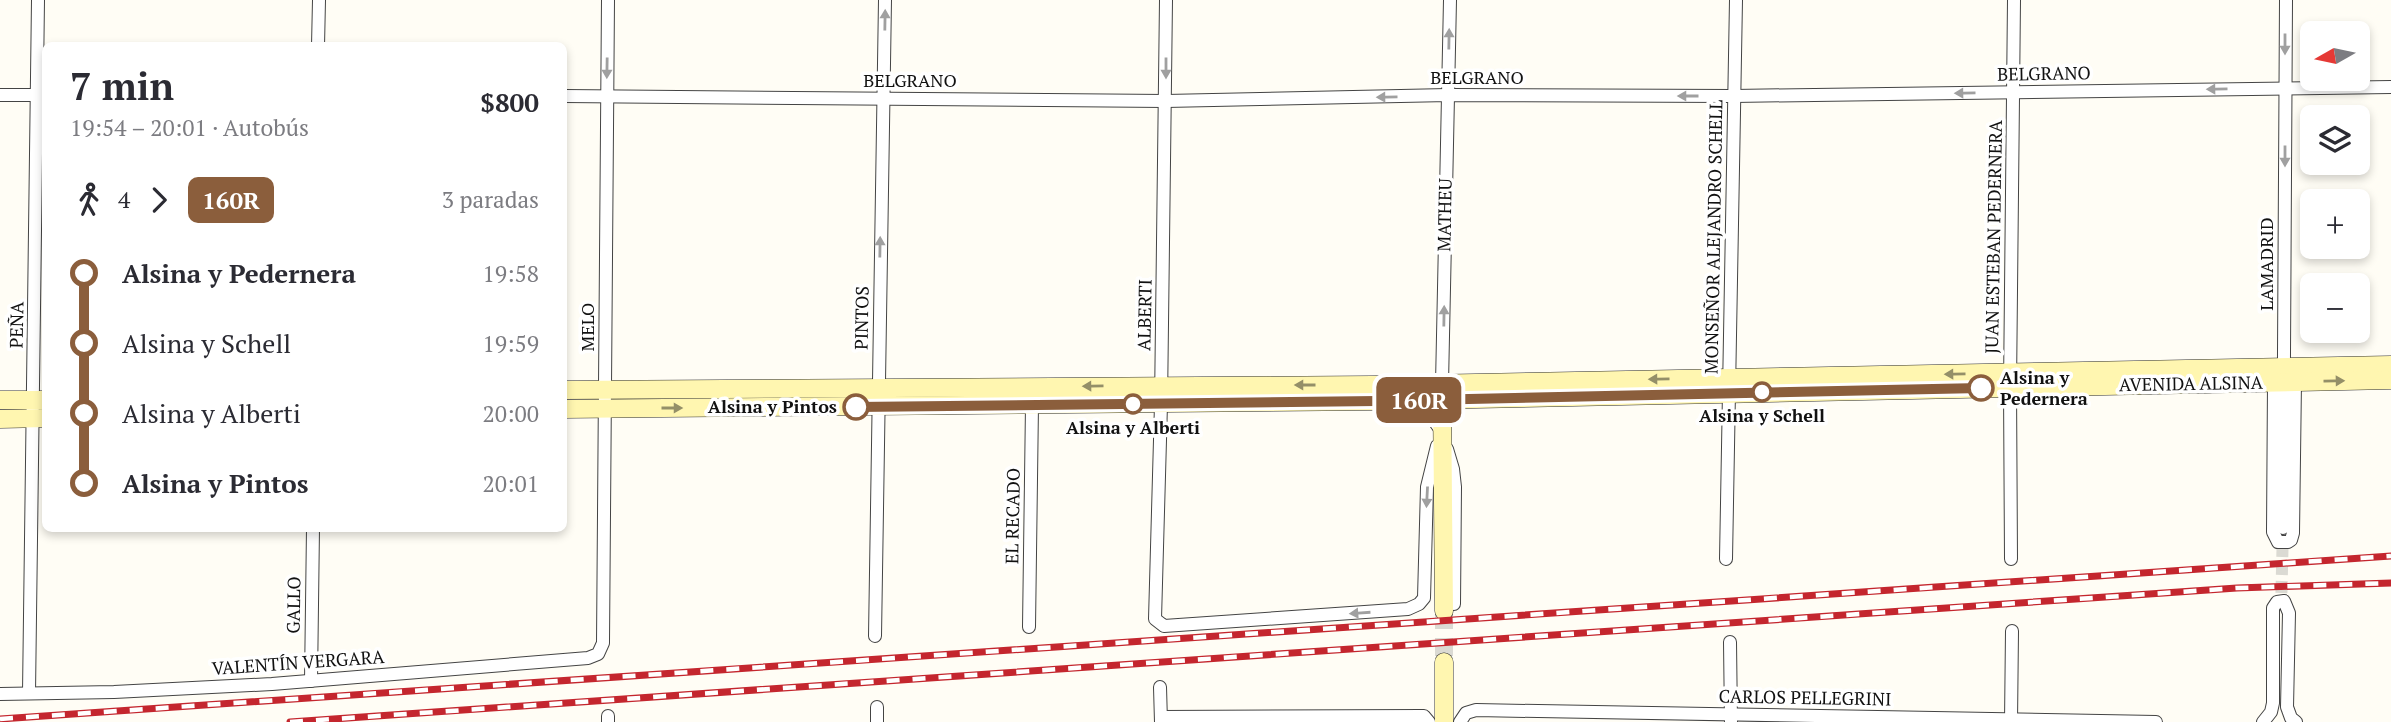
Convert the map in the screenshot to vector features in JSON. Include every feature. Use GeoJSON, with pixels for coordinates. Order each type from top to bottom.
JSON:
{"type":"FeatureCollection","features":[{"type":"Feature","properties":{"kind":"main road","name":"AVENIDA ALSINA"},"geometry":{"type":"LineString","coordinates":[[2284,379],[2391,365]]}},
{"type":"Feature","properties":{"kind":"main road","name":"AVENIDA ALSINA"},"geometry":{"type":"LineString","coordinates":[[567,409],[879,398],[1442,392],[2010,380],[2391,380]]}},
{"type":"Feature","properties":{"kind":"main road","name":"AVENIDA ALSINA"},"geometry":{"type":"LineString","coordinates":[[567,390],[605,389],[1031,405],[1161,395],[1410,401],[1442,392],[1469,399],[1728,386]]}},
{"type":"Feature","properties":{"kind":"main road","name":"MATHEU"},"geometry":{"type":"LineString","coordinates":[[1442,392],[1441,430],[1449,607]]}},
{"type":"Feature","properties":{"kind":"main road"},"geometry":{"type":"LineString","coordinates":[[0,400],[40,400]]}},
{"type":"Feature","properties":{"kind":"main road"},"geometry":{"type":"LineString","coordinates":[[0,419],[39,418]]}},
{"type":"Feature","properties":{"kind":"main road"},"geometry":{"type":"LineString","coordinates":[[1444,662],[1444,722]]}},
{"type":"Feature","properties":{"kind":"street","name":"PEÑA"},"geometry":{"type":"LineString","coordinates":[[29,693],[40,400],[42,94],[38,0]]}},
{"type":"Feature","properties":{"kind":"street"},"geometry":{"type":"LineString","coordinates":[[318,0],[318,42]]}},
{"type":"Feature","properties":{"kind":"street","name":"MELO"},"geometry":{"type":"LineString","coordinates":[[598,654],[603,643],[608,0]]}},
{"type":"Feature","properties":{"kind":"street","name":"PINTOS"},"geometry":{"type":"LineString","coordinates":[[875,636],[885,0]]}},
{"type":"Feature","properties":{"kind":"street","name":"ALBERTI"},"geometry":{"type":"LineString","coordinates":[[1166,0],[1155,619],[1164,626],[1408,609],[1419,604],[1424,598]]}},
{"type":"Feature","properties":{"kind":"street","name":"MATHEU"},"geometry":{"type":"LineString","coordinates":[[1442,392],[1450,0]]}},
{"type":"Feature","properties":{"kind":"street","name":"MONSEÑOR ALEJANDRO SCHELL"},"geometry":{"type":"LineString","coordinates":[[1726,559],[1736,0]]}},
{"type":"Feature","properties":{"kind":"street","name":"JUAN ESTEBAN PEDERNERA"},"geometry":{"type":"LineString","coordinates":[[2011,559],[2014,0]]}},
{"type":"Feature","properties":{"kind":"street","name":"LAMADRID"},"geometry":{"type":"LineString","coordinates":[[2283,528],[2286,0]]}},
{"type":"Feature","properties":{"kind":"street","name":"BELGRANO"},"geometry":{"type":"LineString","coordinates":[[567,96],[1166,101],[1448,95],[1734,96],[2391,87]]}},
{"type":"Feature","properties":{"kind":"street"},"geometry":{"type":"LineString","coordinates":[[0,95],[42,94]]}},
{"type":"Feature","properties":{"kind":"street","name":"LAMADRID"},"geometry":{"type":"LineString","coordinates":[[2284,379],[2293,533],[2288,542],[2278,542],[2273,532],[2284,379]]}},
{"type":"Feature","properties":{"kind":"street","name":"MATHEU"},"geometry":{"type":"LineString","coordinates":[[1424,598],[1427,487],[1441,430],[1451,410],[1459,402],[1469,399]]}},
{"type":"Feature","properties":{"kind":"street"},"geometry":{"type":"LineString","coordinates":[[1410,401],[1428,412],[1441,430]]}},
{"type":"Feature","properties":{"kind":"street","name":"EL RECADO"},"geometry":{"type":"LineString","coordinates":[[1029,626],[1031,405]]}},
{"type":"Feature","properties":{"kind":"street","name":"GALLO"},"geometry":{"type":"LineString","coordinates":[[311,681],[313,532]]}},
{"type":"Feature","properties":{"kind":"street"},"geometry":{"type":"LineString","coordinates":[[2263,722],[2271,712],[2273,703],[2273,608],[2277,602],[2284,601],[2289,613],[2287,707],[2288,714],[2296,722]]}},
{"type":"Feature","properties":{"kind":"street"},"geometry":{"type":"LineString","coordinates":[[2280,722],[2281,611]]}},
{"type":"Feature","properties":{"kind":"street"},"geometry":{"type":"LineString","coordinates":[[2011,721],[2012,631]]}},
{"type":"Feature","properties":{"kind":"street"},"geometry":{"type":"LineString","coordinates":[[1730,642],[1731,718]]}},
{"type":"Feature","properties":{"kind":"street","name":"VALENTÍN VERGARA"},"geometry":{"type":"LineString","coordinates":[[0,694],[114,692],[311,681],[588,658],[598,654]]}},
{"type":"Feature","properties":{"kind":"street"},"geometry":{"type":"LineString","coordinates":[[1160,687],[1161,720],[1424,716],[1429,722]]}},
{"type":"Feature","properties":{"kind":"street"},"geometry":{"type":"LineString","coordinates":[[877,706],[877,722]]}},
{"type":"Feature","properties":{"kind":"street","name":"CARLOS PELLEGRINI"},"geometry":{"type":"LineString","coordinates":[[1460,722],[1466,713],[1476,710],[1731,718],[2156,722]]}},
{"type":"Feature","properties":{"kind":"tunnel"},"geometry":{"type":"LineString","coordinates":[[2281,611],[2283,528]]}},
{"type":"Feature","properties":{"kind":"tunnel"},"geometry":{"type":"LineString","coordinates":[[1444,611],[1444,662]]}},
{"type":"Feature","properties":{"kind":"railway"},"geometry":{"type":"LineString","coordinates":[[0,719],[2391,556]]}},
{"type":"Feature","properties":{"kind":"railway"},"geometry":{"type":"LineString","coordinates":[[290,722],[2237,588],[2391,583]]}},
{"type":"Feature","properties":{"kind":"bus line","name":"160R"},"geometry":{"type":"LineString","coordinates":[[856,407],[1377,401],[1981,388]]}},
{"type":"Feature","properties":{"kind":"place","name":"Alsina y Pedernera"},"geometry":{"type":"Point","coordinates":[1981,388]}},
{"type":"Feature","properties":{"kind":"place","name":"Alsina y Schell"},"geometry":{"type":"Point","coordinates":[1762,392]}},
{"type":"Feature","properties":{"kind":"place","name":"Alsina y Alberti"},"geometry":{"type":"Point","coordinates":[1133,404]}},
{"type":"Feature","properties":{"kind":"place","name":"Alsina y Pintos"},"geometry":{"type":"Point","coordinates":[856,407]}}]}
